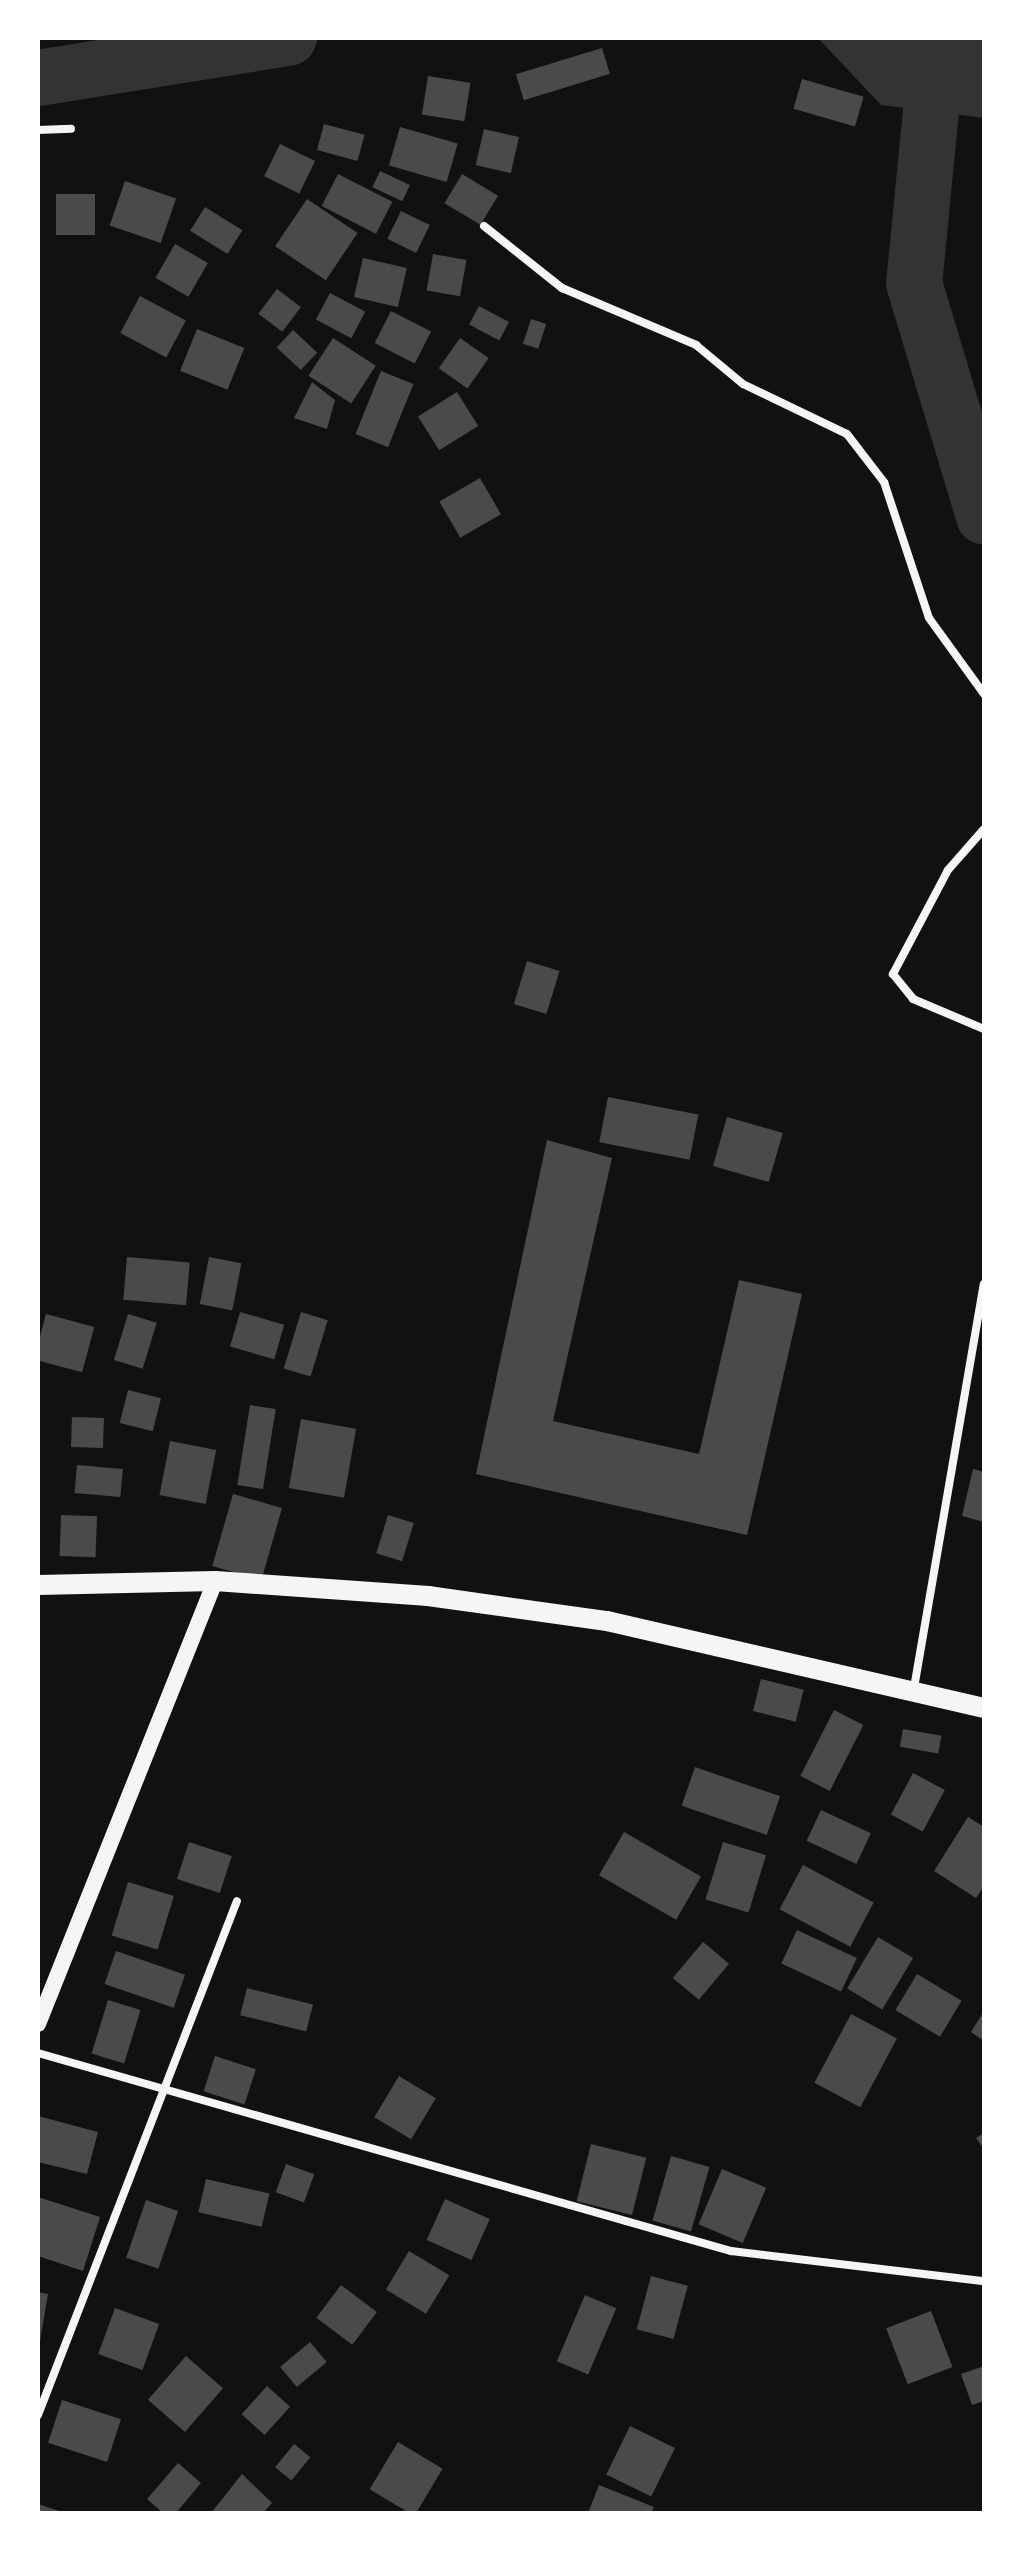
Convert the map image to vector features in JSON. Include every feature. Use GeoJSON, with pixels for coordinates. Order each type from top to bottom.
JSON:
{"type":"FeatureCollection","features":[{"type":"Feature","properties":{"kind":"main road"},"geometry":{"type":"LineString","coordinates":[[38,2024],[215,1581]]}},
{"type":"Feature","properties":{"kind":"main road"},"geometry":{"type":"LineString","coordinates":[[38,1585],[215,1581],[428,1596],[607,1621],[914,1688],[984,1708]]}},
{"type":"Feature","properties":{"kind":"street"},"geometry":{"type":"LineString","coordinates":[[38,130],[71,129]]}},
{"type":"Feature","properties":{"kind":"street"},"geometry":{"type":"LineString","coordinates":[[484,226],[562,288],[696,345],[743,384],[847,434],[884,482],[929,618],[984,694]]}},
{"type":"Feature","properties":{"kind":"street"},"geometry":{"type":"LineString","coordinates":[[984,829],[948,870],[893,974],[913,999],[984,1029]]}},
{"type":"Feature","properties":{"kind":"street"},"geometry":{"type":"LineString","coordinates":[[914,1688],[984,1284]]}},
{"type":"Feature","properties":{"kind":"street"},"geometry":{"type":"LineString","coordinates":[[38,2415],[167,2089],[237,1901]]}},
{"type":"Feature","properties":{"kind":"street"},"geometry":{"type":"LineString","coordinates":[[38,2053],[731,2251],[984,2281]]}},
{"type":"Feature","properties":{"kind":"shaded area"},"geometry":{"type":"Polygon","coordinates":[[[818,38],[982,38],[984,118],[881,105],[818,38]]]}},
{"type":"Feature","properties":{"kind":"building"},"geometry":{"type":"Polygon","coordinates":[[[602,48],[610,74],[524,100],[516,74],[602,48]]]}},
{"type":"Feature","properties":{"kind":"building"},"geometry":{"type":"Polygon","coordinates":[[[428,76],[470,83],[464,121],[422,115],[428,76]]]}},
{"type":"Feature","properties":{"kind":"building"},"geometry":{"type":"Polygon","coordinates":[[[802,79],[864,97],[855,126],[793,109],[802,79]]]}},
{"type":"Feature","properties":{"kind":"building"},"geometry":{"type":"Polygon","coordinates":[[[324,124],[365,135],[358,161],[317,150],[324,124]]]}},
{"type":"Feature","properties":{"kind":"building"},"geometry":{"type":"Polygon","coordinates":[[[400,127],[458,144],[447,182],[389,165],[400,127]]]}},
{"type":"Feature","properties":{"kind":"building"},"geometry":{"type":"Polygon","coordinates":[[[484,129],[519,137],[511,173],[476,165],[484,129]]]}},
{"type":"Feature","properties":{"kind":"building"},"geometry":{"type":"Polygon","coordinates":[[[280,144],[315,161],[299,193],[264,176],[280,144]]]}},
{"type":"Feature","properties":{"kind":"building"},"geometry":{"type":"Polygon","coordinates":[[[380,171],[410,185],[402,201],[372,187],[380,171]]]}},
{"type":"Feature","properties":{"kind":"building"},"geometry":{"type":"Polygon","coordinates":[[[338,174],[392,202],[376,234],[322,206],[338,174]]]}},
{"type":"Feature","properties":{"kind":"building"},"geometry":{"type":"Polygon","coordinates":[[[462,174],[498,196],[480,225],[444,203],[462,174]]]}},
{"type":"Feature","properties":{"kind":"building"},"geometry":{"type":"Polygon","coordinates":[[[125,181],[176,199],[161,243],[110,225],[125,181]]]}},
{"type":"Feature","properties":{"kind":"building"},"geometry":{"type":"Polygon","coordinates":[[[56,194],[95,194],[95,235],[56,235],[56,194]]]}},
{"type":"Feature","properties":{"kind":"building"},"geometry":{"type":"Polygon","coordinates":[[[307,199],[358,233],[326,280],[275,246],[307,199]]]}},
{"type":"Feature","properties":{"kind":"building"},"geometry":{"type":"Polygon","coordinates":[[[205,207],[242,230],[227,254],[190,231],[205,207]]]}},
{"type":"Feature","properties":{"kind":"building"},"geometry":{"type":"Polygon","coordinates":[[[401,211],[430,225],[416,253],[387,239],[401,211]]]}},
{"type":"Feature","properties":{"kind":"building"},"geometry":{"type":"Polygon","coordinates":[[[175,244],[208,263],[188,297],[156,278],[175,244]]]}},
{"type":"Feature","properties":{"kind":"building"},"geometry":{"type":"Polygon","coordinates":[[[433,254],[466,260],[460,296],[427,290],[433,254]]]}},
{"type":"Feature","properties":{"kind":"building"},"geometry":{"type":"Polygon","coordinates":[[[363,258],[407,268],[398,307],[354,297],[363,258]]]}},
{"type":"Feature","properties":{"kind":"building"},"geometry":{"type":"Polygon","coordinates":[[[277,289],[301,307],[282,332],[258,314],[277,289]]]}},
{"type":"Feature","properties":{"kind":"building"},"geometry":{"type":"Polygon","coordinates":[[[330,293],[365,312],[351,338],[316,319],[330,293]]]}},
{"type":"Feature","properties":{"kind":"building"},"geometry":{"type":"Polygon","coordinates":[[[140,296],[186,320],[166,357],[120,333],[140,296]]]}},
{"type":"Feature","properties":{"kind":"building"},"geometry":{"type":"Polygon","coordinates":[[[479,306],[509,322],[499,341],[469,325],[479,306]]]}},
{"type":"Feature","properties":{"kind":"building"},"geometry":{"type":"Polygon","coordinates":[[[391,311],[431,331],[415,364],[375,343],[391,311]]]}},
{"type":"Feature","properties":{"kind":"building"},"geometry":{"type":"Polygon","coordinates":[[[531,319],[546,324],[538,349],[523,344],[531,319]]]}},
{"type":"Feature","properties":{"kind":"building"},"geometry":{"type":"Polygon","coordinates":[[[197,329],[244,348],[227,390],[180,371],[197,329]]]}},
{"type":"Feature","properties":{"kind":"building"},"geometry":{"type":"Polygon","coordinates":[[[293,330],[317,353],[301,370],[277,348],[293,330]]]}},
{"type":"Feature","properties":{"kind":"building"},"geometry":{"type":"Polygon","coordinates":[[[333,338],[376,366],[351,404],[308,376],[333,338]]]}},
{"type":"Feature","properties":{"kind":"building"},"geometry":{"type":"Polygon","coordinates":[[[460,338],[489,358],[467,388],[439,368],[460,338]]]}},
{"type":"Feature","properties":{"kind":"building"},"geometry":{"type":"Polygon","coordinates":[[[381,371],[413,384],[388,447],[356,434],[381,371]]]}},
{"type":"Feature","properties":{"kind":"building"},"geometry":{"type":"Polygon","coordinates":[[[312,382],[335,400],[327,429],[294,418],[312,382]]]}},
{"type":"Feature","properties":{"kind":"building"},"geometry":{"type":"Polygon","coordinates":[[[457,392],[478,426],[439,450],[418,416],[457,392]]]}},
{"type":"Feature","properties":{"kind":"building"},"geometry":{"type":"Polygon","coordinates":[[[480,478],[501,514],[460,538],[439,502],[480,478]]]}},
{"type":"Feature","properties":{"kind":"building"},"geometry":{"type":"Polygon","coordinates":[[[527,961],[560,971],[546,1014],[514,1004],[527,961]]]}},
{"type":"Feature","properties":{"kind":"building"},"geometry":{"type":"Polygon","coordinates":[[[608,1097],[698,1115],[690,1160],[599,1142],[608,1097]]]}},
{"type":"Feature","properties":{"kind":"building"},"geometry":{"type":"Polygon","coordinates":[[[727,1117],[783,1133],[769,1182],[713,1166],[727,1117]]]}},
{"type":"Feature","properties":{"kind":"building"},"geometry":{"type":"Polygon","coordinates":[[[547,1140],[612,1158],[553,1421],[699,1454],[739,1280],[802,1294],[747,1535],[476,1474],[547,1140]]]}},
{"type":"Feature","properties":{"kind":"building"},"geometry":{"type":"Polygon","coordinates":[[[127,1257],[190,1262],[186,1305],[123,1300],[127,1257]]]}},
{"type":"Feature","properties":{"kind":"building"},"geometry":{"type":"Polygon","coordinates":[[[209,1257],[241,1263],[232,1310],[200,1304],[209,1257]]]}},
{"type":"Feature","properties":{"kind":"building"},"geometry":{"type":"Polygon","coordinates":[[[240,1312],[284,1325],[274,1359],[230,1347],[240,1312]]]}},
{"type":"Feature","properties":{"kind":"building"},"geometry":{"type":"Polygon","coordinates":[[[301,1312],[328,1320],[311,1377],[284,1368],[301,1312]]]}},
{"type":"Feature","properties":{"kind":"building"},"geometry":{"type":"Polygon","coordinates":[[[46,1314],[94,1327],[82,1372],[38,1361],[38,1344],[46,1314]]]}},
{"type":"Feature","properties":{"kind":"building"},"geometry":{"type":"Polygon","coordinates":[[[128,1314],[157,1323],[143,1369],[114,1360],[128,1314]]]}},
{"type":"Feature","properties":{"kind":"building"},"geometry":{"type":"Polygon","coordinates":[[[128,1390],[161,1398],[153,1431],[120,1423],[128,1390]]]}},
{"type":"Feature","properties":{"kind":"building"},"geometry":{"type":"Polygon","coordinates":[[[250,1405],[276,1409],[263,1489],[237,1485],[250,1405]]]}},
{"type":"Feature","properties":{"kind":"building"},"geometry":{"type":"Polygon","coordinates":[[[72,1417],[104,1418],[103,1448],[71,1447],[72,1417]]]}},
{"type":"Feature","properties":{"kind":"building"},"geometry":{"type":"Polygon","coordinates":[[[301,1419],[356,1429],[344,1498],[289,1488],[301,1419]]]}},
{"type":"Feature","properties":{"kind":"building"},"geometry":{"type":"Polygon","coordinates":[[[170,1441],[216,1450],[206,1504],[160,1495],[170,1441]]]}},
{"type":"Feature","properties":{"kind":"building"},"geometry":{"type":"Polygon","coordinates":[[[77,1465],[123,1469],[120,1497],[75,1493],[77,1465]]]}},
{"type":"Feature","properties":{"kind":"building"},"geometry":{"type":"Polygon","coordinates":[[[973,1469],[984,1472],[984,1522],[962,1516],[973,1469]]]}},
{"type":"Feature","properties":{"kind":"building"},"geometry":{"type":"Polygon","coordinates":[[[233,1494],[282,1508],[261,1580],[212,1566],[233,1494]]]}},
{"type":"Feature","properties":{"kind":"building"},"geometry":{"type":"Polygon","coordinates":[[[61,1515],[97,1516],[96,1557],[60,1556],[61,1515]]]}},
{"type":"Feature","properties":{"kind":"building"},"geometry":{"type":"Polygon","coordinates":[[[388,1515],[414,1523],[402,1561],[376,1553],[388,1515]]]}},
{"type":"Feature","properties":{"kind":"building"},"geometry":{"type":"Polygon","coordinates":[[[761,1679],[804,1690],[796,1722],[753,1711],[761,1679]]]}},
{"type":"Feature","properties":{"kind":"building"},"geometry":{"type":"Polygon","coordinates":[[[834,1710],[863,1725],[830,1791],[800,1776],[834,1710]]]}},
{"type":"Feature","properties":{"kind":"building"},"geometry":{"type":"Polygon","coordinates":[[[903,1729],[941,1736],[938,1753],[900,1747],[903,1729]]]}},
{"type":"Feature","properties":{"kind":"building"},"geometry":{"type":"Polygon","coordinates":[[[695,1767],[780,1796],[767,1835],[682,1806],[695,1767]]]}},
{"type":"Feature","properties":{"kind":"building"},"geometry":{"type":"Polygon","coordinates":[[[913,1773],[945,1790],[923,1831],[891,1814],[913,1773]]]}},
{"type":"Feature","properties":{"kind":"building"},"geometry":{"type":"Polygon","coordinates":[[[821,1810],[871,1833],[856,1864],[807,1841],[821,1810]]]}},
{"type":"Feature","properties":{"kind":"building"},"geometry":{"type":"Polygon","coordinates":[[[968,1817],[984,1827],[984,1886],[976,1898],[934,1871],[968,1817]]]}},
{"type":"Feature","properties":{"kind":"building"},"geometry":{"type":"Polygon","coordinates":[[[624,1832],[701,1876],[676,1920],[599,1875],[624,1832]]]}},
{"type":"Feature","properties":{"kind":"building"},"geometry":{"type":"Polygon","coordinates":[[[189,1842],[232,1856],[220,1893],[177,1879],[189,1842]]]}},
{"type":"Feature","properties":{"kind":"building"},"geometry":{"type":"Polygon","coordinates":[[[723,1842],[766,1855],[748,1913],[705,1899],[723,1842]]]}},
{"type":"Feature","properties":{"kind":"building"},"geometry":{"type":"Polygon","coordinates":[[[803,1865],[874,1903],[850,1947],[780,1909],[803,1865]]]}},
{"type":"Feature","properties":{"kind":"building"},"geometry":{"type":"Polygon","coordinates":[[[128,1882],[174,1896],[158,1950],[112,1936],[128,1882]]]}},
{"type":"Feature","properties":{"kind":"building"},"geometry":{"type":"Polygon","coordinates":[[[797,1930],[857,1958],[841,1991],[781,1964],[797,1930]]]}},
{"type":"Feature","properties":{"kind":"building"},"geometry":{"type":"Polygon","coordinates":[[[878,1937],[913,1958],[882,2010],[847,1988],[878,1937]]]}},
{"type":"Feature","properties":{"kind":"building"},"geometry":{"type":"Polygon","coordinates":[[[703,1942],[729,1964],[699,2000],[673,1978],[703,1942]]]}},
{"type":"Feature","properties":{"kind":"building"},"geometry":{"type":"Polygon","coordinates":[[[116,1951],[185,1975],[174,2008],[105,1984],[116,1951]]]}},
{"type":"Feature","properties":{"kind":"building"},"geometry":{"type":"Polygon","coordinates":[[[917,1974],[962,2001],[940,2037],[895,2010],[917,1974]]]}},
{"type":"Feature","properties":{"kind":"building"},"geometry":{"type":"Polygon","coordinates":[[[247,1988],[313,2004],[306,2032],[240,2015],[247,1988]]]}},
{"type":"Feature","properties":{"kind":"building"},"geometry":{"type":"Polygon","coordinates":[[[108,2000],[141,2010],[124,2063],[92,2054],[108,2000]]]}},
{"type":"Feature","properties":{"kind":"building"},"geometry":{"type":"Polygon","coordinates":[[[984,2011],[984,2041],[971,2032],[984,2011]]]}},
{"type":"Feature","properties":{"kind":"building"},"geometry":{"type":"Polygon","coordinates":[[[851,2014],[897,2038],[860,2107],[814,2083],[851,2014]]]}},
{"type":"Feature","properties":{"kind":"building"},"geometry":{"type":"Polygon","coordinates":[[[215,2056],[256,2069],[244,2104],[204,2091],[215,2056]]]}},
{"type":"Feature","properties":{"kind":"building"},"geometry":{"type":"Polygon","coordinates":[[[399,2076],[436,2098],[411,2139],[374,2117],[399,2076]]]}},
{"type":"Feature","properties":{"kind":"building"},"geometry":{"type":"Polygon","coordinates":[[[38,2116],[98,2132],[87,2174],[38,2162],[38,2116]]]}},
{"type":"Feature","properties":{"kind":"building"},"geometry":{"type":"Polygon","coordinates":[[[984,2133],[984,2149],[976,2138],[984,2133]]]}},
{"type":"Feature","properties":{"kind":"building"},"geometry":{"type":"Polygon","coordinates":[[[591,2144],[646,2158],[632,2215],[577,2201],[591,2144]]]}},
{"type":"Feature","properties":{"kind":"building"},"geometry":{"type":"Polygon","coordinates":[[[671,2156],[709,2167],[691,2231],[653,2220],[671,2156]]]}},
{"type":"Feature","properties":{"kind":"building"},"geometry":{"type":"Polygon","coordinates":[[[286,2164],[314,2174],[304,2202],[276,2192],[286,2164]]]}},
{"type":"Feature","properties":{"kind":"building"},"geometry":{"type":"Polygon","coordinates":[[[722,2169],[766,2188],[743,2243],[699,2224],[722,2169]]]}},
{"type":"Feature","properties":{"kind":"building"},"geometry":{"type":"Polygon","coordinates":[[[206,2179],[269,2194],[262,2227],[198,2212],[206,2179]]]}},
{"type":"Feature","properties":{"kind":"building"},"geometry":{"type":"Polygon","coordinates":[[[38,2197],[100,2217],[83,2271],[38,2256],[38,2197]]]}},
{"type":"Feature","properties":{"kind":"building"},"geometry":{"type":"Polygon","coordinates":[[[445,2199],[490,2219],[471,2260],[427,2240],[445,2199]]]}},
{"type":"Feature","properties":{"kind":"building"},"geometry":{"type":"Polygon","coordinates":[[[146,2200],[178,2211],[158,2269],[126,2258],[146,2200]]]}},
{"type":"Feature","properties":{"kind":"building"},"geometry":{"type":"Polygon","coordinates":[[[409,2251],[449,2275],[426,2314],[386,2290],[409,2251]]]}},
{"type":"Feature","properties":{"kind":"building"},"geometry":{"type":"Polygon","coordinates":[[[651,2276],[688,2286],[673,2339],[637,2329],[651,2276]]]}},
{"type":"Feature","properties":{"kind":"building"},"geometry":{"type":"Polygon","coordinates":[[[341,2285],[377,2312],[352,2345],[316,2318],[341,2285]]]}},
{"type":"Feature","properties":{"kind":"building"},"geometry":{"type":"Polygon","coordinates":[[[38,2292],[48,2294],[40,2341],[38,2341],[38,2292]]]}},
{"type":"Feature","properties":{"kind":"building"},"geometry":{"type":"Polygon","coordinates":[[[585,2295],[616,2308],[588,2375],[557,2361],[585,2295]]]}},
{"type":"Feature","properties":{"kind":"building"},"geometry":{"type":"Polygon","coordinates":[[[115,2308],[159,2324],[142,2370],[98,2354],[115,2308]]]}},
{"type":"Feature","properties":{"kind":"building"},"geometry":{"type":"Polygon","coordinates":[[[931,2311],[953,2367],[908,2384],[886,2328],[931,2311]]]}},
{"type":"Feature","properties":{"kind":"building"},"geometry":{"type":"Polygon","coordinates":[[[310,2342],[327,2362],[297,2387],[280,2367],[310,2342]]]}},
{"type":"Feature","properties":{"kind":"building"},"geometry":{"type":"Polygon","coordinates":[[[186,2356],[223,2388],[185,2432],[148,2400],[186,2356]]]}},
{"type":"Feature","properties":{"kind":"building"},"geometry":{"type":"Polygon","coordinates":[[[984,2366],[984,2401],[972,2405],[961,2374],[984,2366]]]}},
{"type":"Feature","properties":{"kind":"building"},"geometry":{"type":"Polygon","coordinates":[[[267,2386],[290,2407],[265,2435],[242,2414],[267,2386]]]}},
{"type":"Feature","properties":{"kind":"building"},"geometry":{"type":"Polygon","coordinates":[[[62,2400],[121,2419],[107,2462],[48,2443],[62,2400]]]}},
{"type":"Feature","properties":{"kind":"building"},"geometry":{"type":"Polygon","coordinates":[[[630,2426],[675,2448],[651,2496],[606,2475],[630,2426]]]}},
{"type":"Feature","properties":{"kind":"building"},"geometry":{"type":"Polygon","coordinates":[[[398,2442],[443,2469],[416,2513],[409,2513],[370,2489],[398,2442]]]}},
{"type":"Feature","properties":{"kind":"building"},"geometry":{"type":"Polygon","coordinates":[[[294,2444],[310,2457],[291,2481],[275,2467],[294,2444]]]}},
{"type":"Feature","properties":{"kind":"building"},"geometry":{"type":"Polygon","coordinates":[[[178,2463],[201,2483],[176,2513],[163,2513],[147,2499],[178,2463]]]}},
{"type":"Feature","properties":{"kind":"building"},"geometry":{"type":"Polygon","coordinates":[[[242,2474],[272,2503],[263,2513],[211,2513],[242,2474]]]}},
{"type":"Feature","properties":{"kind":"building"},"geometry":{"type":"Polygon","coordinates":[[[599,2485],[654,2507],[651,2513],[588,2513],[599,2485]]]}},
{"type":"Feature","properties":{"kind":"building"},"geometry":{"type":"Polygon","coordinates":[[[38,2504],[62,2512],[62,2513],[38,2513],[38,2504]]]}},
{"type":"Feature","properties":{"kind":"waterway"},"geometry":{"type":"LineString","coordinates":[[38,78],[289,38]]}},
{"type":"Feature","properties":{"kind":"waterway"},"geometry":{"type":"LineString","coordinates":[[931,111],[914,283],[984,517]]}}]}
